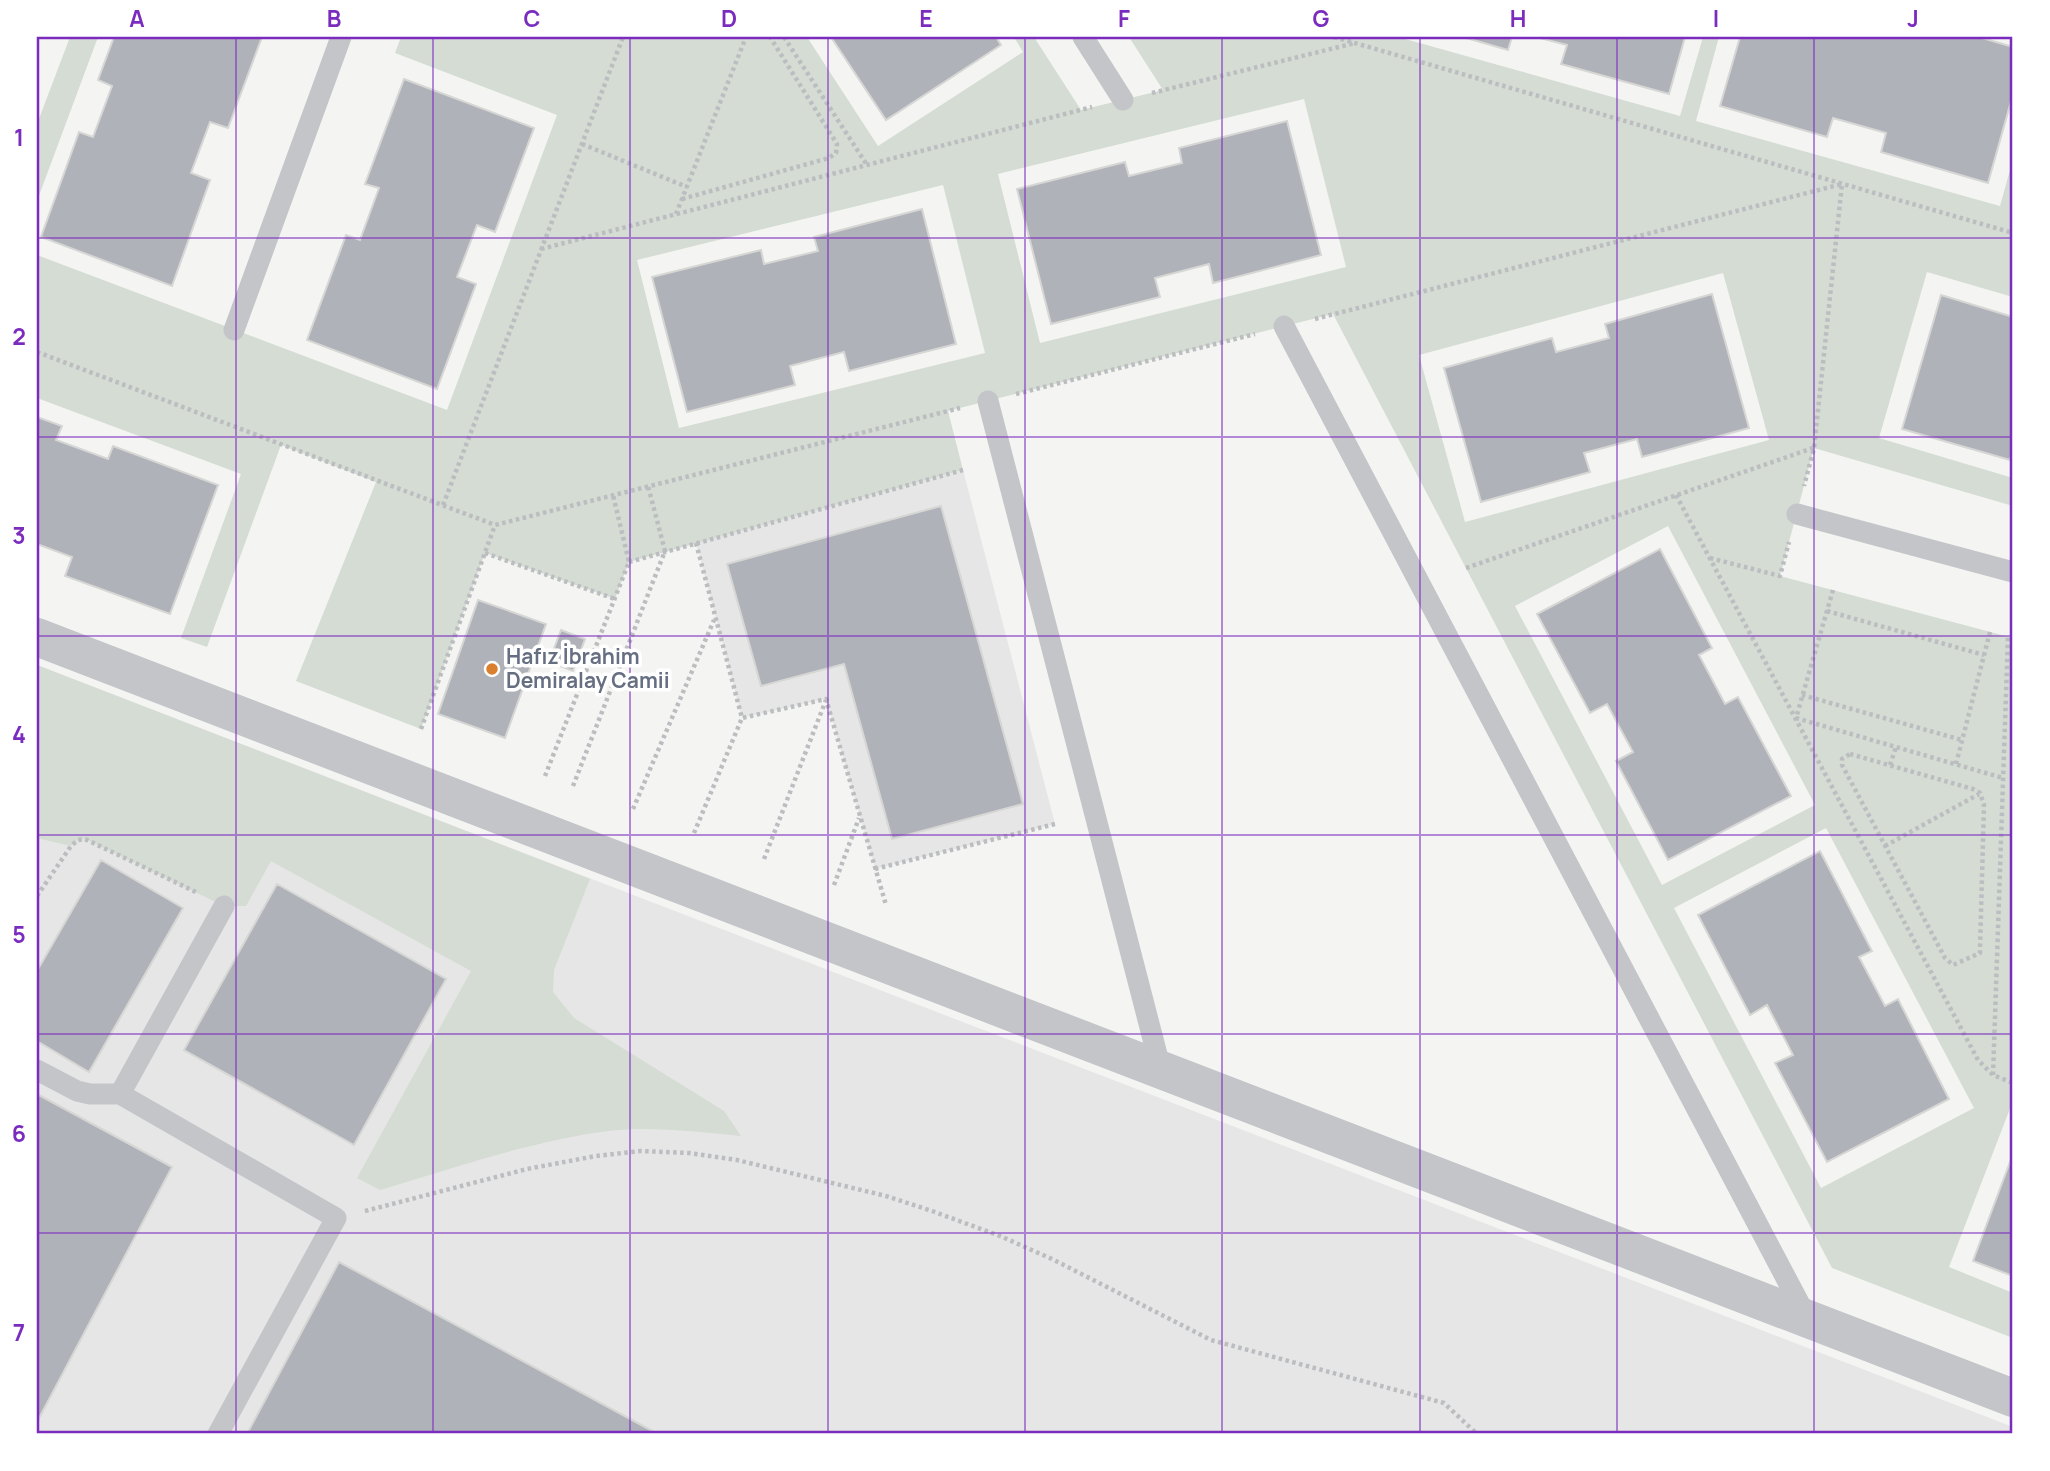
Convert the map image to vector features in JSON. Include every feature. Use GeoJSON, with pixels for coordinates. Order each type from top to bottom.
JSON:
{"type":"FeatureCollection","features":[{"type":"Feature","properties":{"kind":"street"},"geometry":{"type":"LineString","coordinates":[[37,637],[2013,1398]]}},
{"type":"Feature","properties":{"kind":"lane"},"geometry":{"type":"LineString","coordinates":[[234,330],[341,37]]}},
{"type":"Feature","properties":{"kind":"lane"},"geometry":{"type":"LineString","coordinates":[[1083,37],[1123,100]]}},
{"type":"Feature","properties":{"kind":"lane"},"geometry":{"type":"LineString","coordinates":[[1284,326],[1807,1318]]}},
{"type":"Feature","properties":{"kind":"lane"},"geometry":{"type":"LineString","coordinates":[[988,401],[1161,1070]]}},
{"type":"Feature","properties":{"kind":"lane"},"geometry":{"type":"LineString","coordinates":[[1797,514],[2013,572]]}},
{"type":"Feature","properties":{"kind":"lane"},"geometry":{"type":"LineString","coordinates":[[120,1094],[224,906]]}},
{"type":"Feature","properties":{"kind":"lane"},"geometry":{"type":"LineString","coordinates":[[37,1070],[77,1091],[120,1094],[336,1218],[218,1434]]}},
{"type":"Feature","properties":{"kind":"path"},"geometry":{"type":"LineString","coordinates":[[443,505],[623,37]]}},
{"type":"Feature","properties":{"kind":"path"},"geometry":{"type":"LineString","coordinates":[[676,214],[746,37]]}},
{"type":"Feature","properties":{"kind":"path"},"geometry":{"type":"LineString","coordinates":[[682,199],[829,158],[838,150],[837,144],[770,37]]}},
{"type":"Feature","properties":{"kind":"path"},"geometry":{"type":"LineString","coordinates":[[784,37],[867,165]]}},
{"type":"Feature","properties":{"kind":"path"},"geometry":{"type":"LineString","coordinates":[[1334,37],[2013,233]]}},
{"type":"Feature","properties":{"kind":"path"},"geometry":{"type":"LineString","coordinates":[[541,249],[1355,43]]}},
{"type":"Feature","properties":{"kind":"path"},"geometry":{"type":"LineString","coordinates":[[582,144],[687,187]]}},
{"type":"Feature","properties":{"kind":"path"},"geometry":{"type":"LineString","coordinates":[[37,352],[495,524],[1842,184]]}},
{"type":"Feature","properties":{"kind":"path"},"geometry":{"type":"LineString","coordinates":[[1710,558],[1780,576],[1814,448],[1842,184]]}},
{"type":"Feature","properties":{"kind":"path"},"geometry":{"type":"LineString","coordinates":[[1466,568],[1814,448]]}},
{"type":"Feature","properties":{"kind":"path"},"geometry":{"type":"LineString","coordinates":[[629,562],[963,470]]}},
{"type":"Feature","properties":{"kind":"path"},"geometry":{"type":"LineString","coordinates":[[573,786],[665,551],[648,486]]}},
{"type":"Feature","properties":{"kind":"path"},"geometry":{"type":"LineString","coordinates":[[545,776],[629,562],[613,495]]}},
{"type":"Feature","properties":{"kind":"path"},"geometry":{"type":"LineString","coordinates":[[1676,495],[1978,1060],[1993,1075],[2013,1083]]}},
{"type":"Feature","properties":{"kind":"path"},"geometry":{"type":"LineString","coordinates":[[421,729],[495,524]]}},
{"type":"Feature","properties":{"kind":"path"},"geometry":{"type":"LineString","coordinates":[[694,833],[742,718],[695,543]]}},
{"type":"Feature","properties":{"kind":"path"},"geometry":{"type":"LineString","coordinates":[[485,552],[615,599]]}},
{"type":"Feature","properties":{"kind":"path"},"geometry":{"type":"LineString","coordinates":[[1796,718],[1833,590]]}},
{"type":"Feature","properties":{"kind":"path"},"geometry":{"type":"LineString","coordinates":[[1827,611],[1984,655]]}},
{"type":"Feature","properties":{"kind":"path"},"geometry":{"type":"LineString","coordinates":[[633,809],[714,619]]}},
{"type":"Feature","properties":{"kind":"path"},"geometry":{"type":"LineString","coordinates":[[1956,764],[1990,632]]}},
{"type":"Feature","properties":{"kind":"path"},"geometry":{"type":"LineString","coordinates":[[1993,1075],[2008,636]]}},
{"type":"Feature","properties":{"kind":"path"},"geometry":{"type":"LineString","coordinates":[[1802,695],[1962,740]]}},
{"type":"Feature","properties":{"kind":"path"},"geometry":{"type":"LineString","coordinates":[[742,718],[826,699]]}},
{"type":"Feature","properties":{"kind":"path"},"geometry":{"type":"LineString","coordinates":[[826,699],[886,905]]}},
{"type":"Feature","properties":{"kind":"path"},"geometry":{"type":"LineString","coordinates":[[765,859],[826,699]]}},
{"type":"Feature","properties":{"kind":"path"},"geometry":{"type":"LineString","coordinates":[[1796,718],[2003,778]]}},
{"type":"Feature","properties":{"kind":"path"},"geometry":{"type":"LineString","coordinates":[[1891,765],[1896,747]]}},
{"type":"Feature","properties":{"kind":"path"},"geometry":{"type":"LineString","coordinates":[[1850,754],[1980,793],[1984,805],[1980,953],[1953,965],[1948,962],[1885,846],[1845,771],[1842,759],[1850,754]]}},
{"type":"Feature","properties":{"kind":"path"},"geometry":{"type":"LineString","coordinates":[[1885,846],[1980,793]]}},
{"type":"Feature","properties":{"kind":"path"},"geometry":{"type":"LineString","coordinates":[[834,885],[859,818]]}},
{"type":"Feature","properties":{"kind":"path"},"geometry":{"type":"LineString","coordinates":[[875,869],[1055,824]]}},
{"type":"Feature","properties":{"kind":"path"},"geometry":{"type":"LineString","coordinates":[[37,896],[71,846],[78,840],[85,839],[224,906]]}},
{"type":"Feature","properties":{"kind":"path"},"geometry":{"type":"LineString","coordinates":[[336,1218],[527,1168],[596,1156],[641,1151],[737,1160],[886,1196],[943,1215],[1052,1259],[1211,1340],[1444,1403],[1477,1434]]}},
{"type":"Feature","properties":{"kind":"shaded area"},"geometry":{"type":"Polygon","coordinates":[[[70,37],[98,37],[37,201],[37,124],[70,37]]]}},
{"type":"Feature","properties":{"kind":"shaded area"},"geometry":{"type":"Polygon","coordinates":[[[401,37],[807,37],[878,146],[1023,52],[1014,37],[1034,37],[1081,110],[1163,90],[1129,37],[1398,37],[1680,116],[1703,37],[1719,37],[1696,121],[2000,206],[2013,159],[2013,297],[1927,272],[1879,438],[2013,478],[2013,506],[1814,448],[1780,576],[2013,638],[2013,1106],[1949,1267],[2013,1293],[2013,1338],[1832,1268],[1333,314],[948,411],[963,470],[629,562],[615,599],[485,553],[421,729],[296,681],[376,482],[281,445],[207,647],[181,638],[241,474],[37,398],[37,255],[447,410],[557,115],[395,53],[401,37]],[[1304,99],[998,174],[1040,343],[1346,267],[1304,99]],[[943,185],[637,260],[679,428],[985,353],[943,185]],[[1723,273],[1419,355],[1465,522],[1769,440],[1723,273]],[[1668,526],[1515,606],[1662,885],[1815,805],[1668,526]],[[1826,828],[1674,908],[1821,1188],[1974,1108],[1826,828]]]}},
{"type":"Feature","properties":{"kind":"shaded area"},"geometry":{"type":"Polygon","coordinates":[[[963,470],[1055,824],[875,869],[826,699],[742,718],[696,543],[963,470]]]}},
{"type":"Feature","properties":{"kind":"shaded area"},"geometry":{"type":"Polygon","coordinates":[[[37,665],[2013,1427],[2013,1434],[37,1434],[37,665]]]}},
{"type":"Feature","properties":{"kind":"shaded area"},"geometry":{"type":"Polygon","coordinates":[[[37,665],[590,879],[554,970],[553,992],[574,1018],[724,1111],[741,1136],[658,1129],[608,1131],[521,1148],[380,1190],[357,1178],[471,971],[271,861],[246,906],[224,906],[85,839],[78,840],[71,846],[37,838],[37,665]]]}},
{"type":"Feature","properties":{"kind":"building"},"geometry":{"type":"Polygon","coordinates":[[[114,37],[262,37],[228,128],[210,122],[191,173],[210,180],[172,286],[41,237],[79,132],[93,137],[112,86],[98,80],[114,37]]]}},
{"type":"Feature","properties":{"kind":"building"},"geometry":{"type":"Polygon","coordinates":[[[831,37],[996,37],[1001,45],[886,120],[831,37]]]}},
{"type":"Feature","properties":{"kind":"building"},"geometry":{"type":"Polygon","coordinates":[[[1463,37],[1512,37],[1508,50],[1463,37]]]}},
{"type":"Feature","properties":{"kind":"building"},"geometry":{"type":"Polygon","coordinates":[[[1536,37],[1685,37],[1669,94],[1561,64],[1567,45],[1536,37]]]}},
{"type":"Feature","properties":{"kind":"building"},"geometry":{"type":"Polygon","coordinates":[[[1740,37],[1979,37],[2013,47],[2013,94],[1988,183],[1881,152],[1886,133],[1833,118],[1827,137],[1720,106],[1740,37]]]}},
{"type":"Feature","properties":{"kind":"building"},"geometry":{"type":"Polygon","coordinates":[[[404,79],[534,128],[495,232],[477,225],[457,277],[476,284],[437,389],[307,340],[346,235],[360,240],[379,188],[365,184],[404,79]]]}},
{"type":"Feature","properties":{"kind":"building"},"geometry":{"type":"Polygon","coordinates":[[[1287,121],[1321,255],[1213,283],[1209,264],[1155,278],[1160,297],[1051,324],[1017,189],[1125,162],[1129,176],[1182,163],[1179,148],[1287,121]]]}},
{"type":"Feature","properties":{"kind":"building"},"geometry":{"type":"Polygon","coordinates":[[[922,209],[956,344],[849,371],[844,352],[790,366],[795,385],[687,412],[652,277],[761,250],[764,264],[818,251],[814,237],[922,209]]]}},
{"type":"Feature","properties":{"kind":"building"},"geometry":{"type":"Polygon","coordinates":[[[1712,294],[1749,428],[1642,457],[1637,439],[1584,453],[1590,472],[1481,502],[1444,368],[1552,338],[1556,352],[1609,338],[1605,324],[1712,294]]]}},
{"type":"Feature","properties":{"kind":"building"},"geometry":{"type":"Polygon","coordinates":[[[1941,295],[2013,317],[2013,449],[2010,460],[1902,429],[1941,295]]]}},
{"type":"Feature","properties":{"kind":"building"},"geometry":{"type":"Polygon","coordinates":[[[37,417],[62,426],[56,440],[108,459],[113,446],[218,485],[170,614],[65,576],[72,557],[37,544],[37,417]]]}},
{"type":"Feature","properties":{"kind":"building"},"geometry":{"type":"Polygon","coordinates":[[[941,506],[1023,804],[892,839],[844,664],[761,686],[727,564],[941,506]]]}},
{"type":"Feature","properties":{"kind":"building"},"geometry":{"type":"Polygon","coordinates":[[[1660,549],[1712,648],[1699,655],[1725,704],[1738,697],[1791,796],[1668,860],[1616,761],[1633,752],[1607,704],[1590,713],[1537,614],[1660,549]]]}},
{"type":"Feature","properties":{"kind":"building","name":"Hafız İbrahim Demiralay Camii"},"geometry":{"type":"Polygon","coordinates":[[[478,600],[546,624],[505,738],[438,714],[478,600]]]}},
{"type":"Feature","properties":{"kind":"building"},"geometry":{"type":"Polygon","coordinates":[[[561,630],[585,639],[573,671],[549,662],[561,630]]]}},
{"type":"Feature","properties":{"kind":"building"},"geometry":{"type":"Polygon","coordinates":[[[1820,851],[1872,951],[1859,957],[1885,1006],[1898,999],[1949,1099],[1827,1162],[1775,1063],[1793,1055],[1767,1005],[1750,1015],[1698,915],[1820,851]]]}},
{"type":"Feature","properties":{"kind":"building"},"geometry":{"type":"Polygon","coordinates":[[[101,860],[183,908],[89,1072],[37,1041],[37,971],[101,860]]]}},
{"type":"Feature","properties":{"kind":"building"},"geometry":{"type":"Polygon","coordinates":[[[277,884],[446,979],[354,1145],[184,1050],[277,884]]]}},
{"type":"Feature","properties":{"kind":"building"},"geometry":{"type":"Polygon","coordinates":[[[37,1094],[172,1167],[37,1422],[37,1094]]]}},
{"type":"Feature","properties":{"kind":"building"},"geometry":{"type":"Polygon","coordinates":[[[2013,1154],[2013,1276],[1973,1261],[2013,1154]]]}},
{"type":"Feature","properties":{"kind":"building"},"geometry":{"type":"Polygon","coordinates":[[[339,1262],[658,1434],[247,1434],[339,1262]]]}},
{"type":"Feature","properties":{"kind":"place","name":"Hafız İbrahim Demiralay Camii"},"geometry":{"type":"Point","coordinates":[492,669]}}]}
